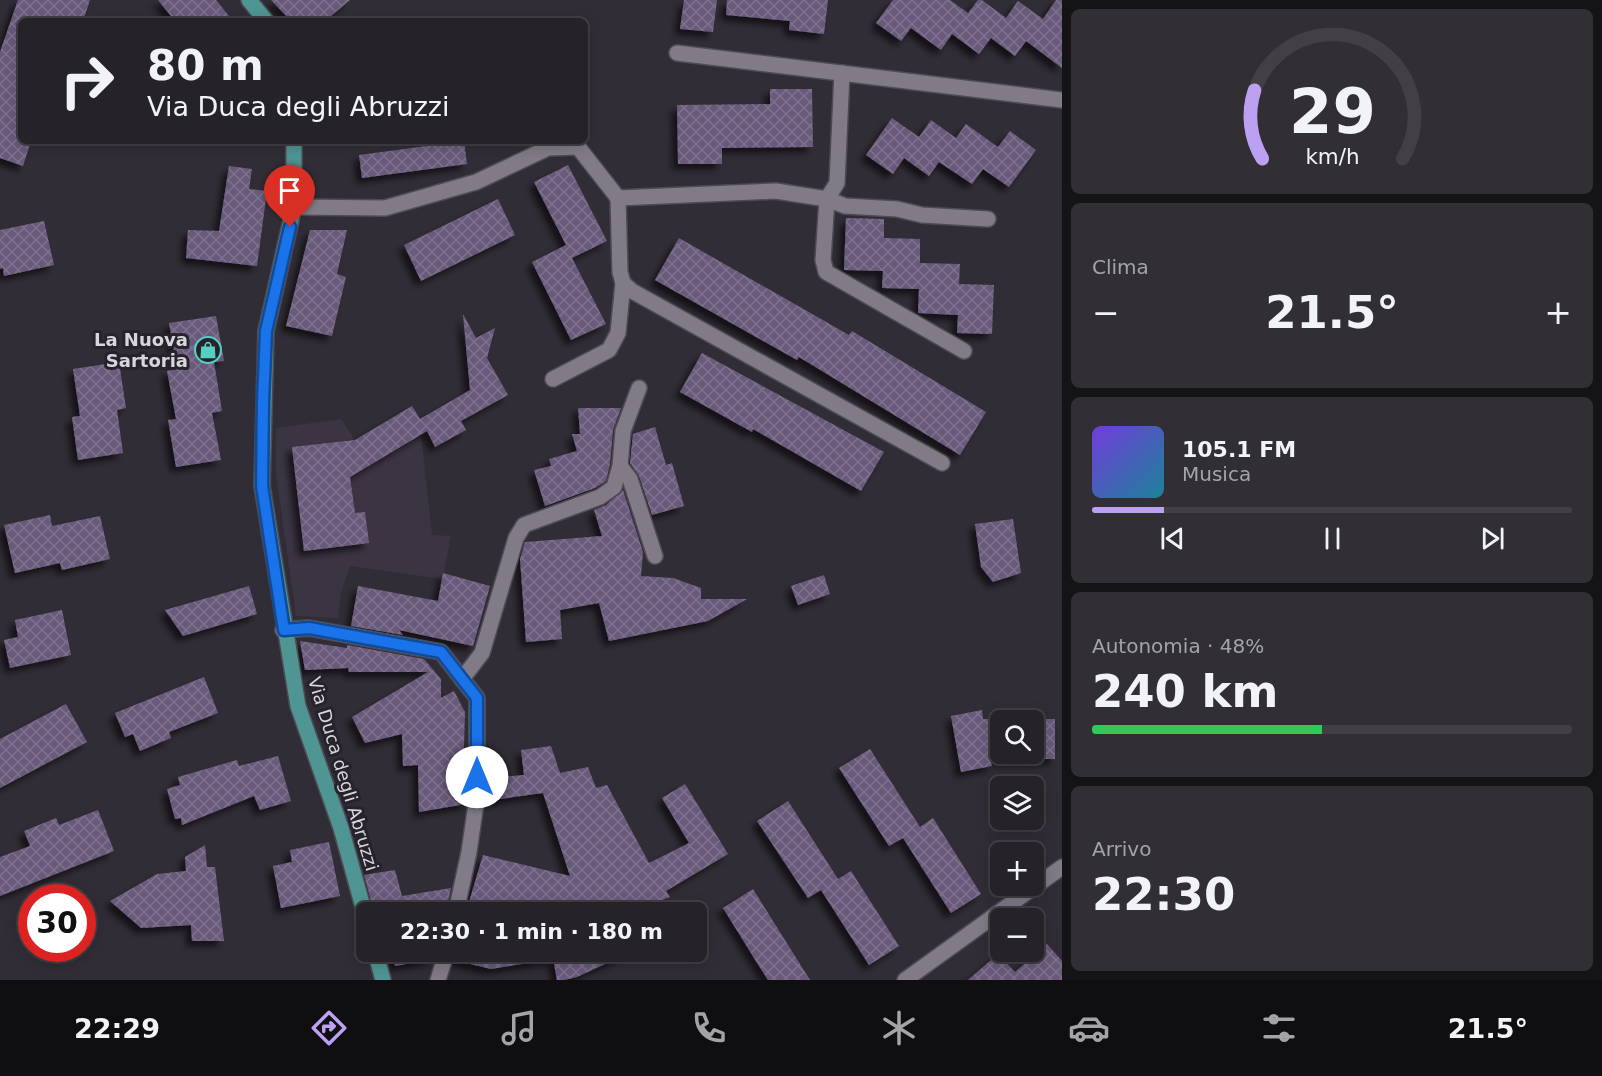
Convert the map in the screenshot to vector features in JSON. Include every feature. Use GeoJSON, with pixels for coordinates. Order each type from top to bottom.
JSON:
{"type":"FeatureCollection","features":[{"type":"Feature","properties":{"kind":"main road"},"geometry":{"type":"LineString","coordinates":[[249,0],[264,18]]}},
{"type":"Feature","properties":{"kind":"main road","name":"Via Duca degli Abruzzi"},"geometry":{"type":"LineString","coordinates":[[294,144],[294,207],[266,331],[262,486],[298,706],[341,828],[362,902]]}},
{"type":"Feature","properties":{"kind":"main road"},"geometry":{"type":"LineString","coordinates":[[378,962],[383,980]]}},
{"type":"Feature","properties":{"kind":"street"},"geometry":{"type":"LineString","coordinates":[[677,53],[1062,100]]}},
{"type":"Feature","properties":{"kind":"street"},"geometry":{"type":"LineString","coordinates":[[842,73],[837,183],[827,199],[823,260],[826,272],[964,351]]}},
{"type":"Feature","properties":{"kind":"street"},"geometry":{"type":"LineString","coordinates":[[294,207],[385,208],[476,182],[548,148],[578,147],[618,198],[620,272],[623,283],[618,333],[609,350],[553,379]]}},
{"type":"Feature","properties":{"kind":"street"},"geometry":{"type":"LineString","coordinates":[[618,198],[776,191],[827,199],[845,206],[897,209],[922,215],[988,219]]}},
{"type":"Feature","properties":{"kind":"street"},"geometry":{"type":"LineString","coordinates":[[623,283],[632,291],[942,463]]}},
{"type":"Feature","properties":{"kind":"street"},"geometry":{"type":"LineString","coordinates":[[462,679],[482,653],[516,538],[524,525],[600,497],[614,487],[620,466],[623,431],[639,388]]}},
{"type":"Feature","properties":{"kind":"street"},"geometry":{"type":"LineString","coordinates":[[620,466],[630,479],[655,556]]}},
{"type":"Feature","properties":{"kind":"street"},"geometry":{"type":"LineString","coordinates":[[284,630],[309,628],[441,652],[477,698],[477,797],[469,852],[458,902]]}},
{"type":"Feature","properties":{"kind":"street"},"geometry":{"type":"LineString","coordinates":[[905,980],[1062,867]]}},
{"type":"Feature","properties":{"kind":"street"},"geometry":{"type":"LineString","coordinates":[[438,980],[444,962]]}},
{"type":"Feature","properties":{"kind":"shaded area"},"geometry":{"type":"Polygon","coordinates":[[[341,419],[355,440],[421,435],[432,535],[451,536],[444,573],[442,579],[350,566],[341,593],[338,618],[296,616],[276,474],[276,428],[341,419]]]}},
{"type":"Feature","properties":{"kind":"building"},"geometry":{"type":"Polygon","coordinates":[[[18,0],[90,0],[84,18],[18,18],[18,144],[30,144],[23,166],[0,158],[0,52],[18,0]]]}},
{"type":"Feature","properties":{"kind":"building"},"geometry":{"type":"Polygon","coordinates":[[[158,0],[216,0],[231,18],[173,18],[158,0]]]}},
{"type":"Feature","properties":{"kind":"building"},"geometry":{"type":"Polygon","coordinates":[[[271,0],[350,0],[329,18],[288,18],[271,0]]]}},
{"type":"Feature","properties":{"kind":"building"},"geometry":{"type":"Polygon","coordinates":[[[684,0],[717,0],[713,32],[680,29],[684,0]]]}},
{"type":"Feature","properties":{"kind":"building"},"geometry":{"type":"Polygon","coordinates":[[[727,0],[828,0],[824,34],[789,30],[790,21],[726,15],[727,0]]]}},
{"type":"Feature","properties":{"kind":"building"},"geometry":{"type":"Polygon","coordinates":[[[893,0],[950,0],[968,13],[978,0],[982,0],[1006,18],[1018,1],[1043,19],[1056,0],[1062,0],[1062,68],[1026,41],[1015,56],[991,38],[979,54],[952,34],[941,50],[911,28],[901,41],[876,23],[893,0]]]}},
{"type":"Feature","properties":{"kind":"building"},"geometry":{"type":"Polygon","coordinates":[[[770,89],[812,89],[813,147],[722,148],[722,164],[678,164],[677,105],[770,104],[770,89]]]}},
{"type":"Feature","properties":{"kind":"building"},"geometry":{"type":"Polygon","coordinates":[[[892,118],[919,137],[931,120],[956,138],[966,124],[998,147],[1010,131],[1036,150],[1009,187],[983,169],[972,184],[939,162],[929,176],[904,158],[893,174],[866,155],[892,118]]]}},
{"type":"Feature","properties":{"kind":"building"},"geometry":{"type":"Polygon","coordinates":[[[442,144],[464,144],[467,164],[362,178],[359,155],[442,144]]]}},
{"type":"Feature","properties":{"kind":"building"},"geometry":{"type":"Polygon","coordinates":[[[568,165],[607,241],[572,258],[606,324],[571,340],[532,262],[566,245],[534,182],[568,165]]]}},
{"type":"Feature","properties":{"kind":"building"},"geometry":{"type":"Polygon","coordinates":[[[229,166],[252,169],[249,189],[267,191],[257,266],[186,258],[188,230],[219,231],[229,166]]]}},
{"type":"Feature","properties":{"kind":"building"},"geometry":{"type":"Polygon","coordinates":[[[498,199],[515,235],[421,281],[404,245],[498,199]]]}},
{"type":"Feature","properties":{"kind":"building"},"geometry":{"type":"Polygon","coordinates":[[[846,218],[884,219],[884,238],[920,239],[920,263],[960,264],[959,284],[994,285],[992,334],[957,333],[958,315],[918,313],[919,289],[882,288],[883,271],[844,270],[846,218]]]}},
{"type":"Feature","properties":{"kind":"building"},"geometry":{"type":"Polygon","coordinates":[[[44,221],[54,265],[4,276],[3,268],[0,269],[0,230],[44,221]]]}},
{"type":"Feature","properties":{"kind":"building"},"geometry":{"type":"Polygon","coordinates":[[[310,230],[347,230],[337,274],[346,277],[332,336],[286,326],[310,230]]]}},
{"type":"Feature","properties":{"kind":"building"},"geometry":{"type":"Polygon","coordinates":[[[679,238],[849,335],[852,331],[986,412],[960,455],[799,357],[797,360],[655,280],[679,238]]]}},
{"type":"Feature","properties":{"kind":"building"},"geometry":{"type":"Polygon","coordinates":[[[463,314],[476,338],[495,328],[487,358],[508,395],[461,421],[466,430],[435,447],[427,431],[350,477],[355,513],[365,512],[369,543],[304,551],[292,447],[355,440],[412,406],[420,419],[470,390],[463,314]]]}},
{"type":"Feature","properties":{"kind":"building"},"geometry":{"type":"Polygon","coordinates":[[[216,316],[224,361],[214,362],[222,411],[212,413],[221,460],[176,467],[168,420],[176,419],[167,371],[177,369],[169,323],[216,316]]]}},
{"type":"Feature","properties":{"kind":"building"},"geometry":{"type":"Polygon","coordinates":[[[702,353],[884,452],[861,491],[753,429],[752,432],[680,392],[702,353]]]}},
{"type":"Feature","properties":{"kind":"building"},"geometry":{"type":"Polygon","coordinates":[[[119,362],[126,408],[117,410],[123,453],[78,460],[72,417],[80,416],[73,369],[119,362]]]}},
{"type":"Feature","properties":{"kind":"building"},"geometry":{"type":"Polygon","coordinates":[[[578,408],[621,408],[613,430],[606,481],[595,488],[545,506],[534,470],[551,466],[549,459],[577,451],[572,434],[580,434],[578,408]]]}},
{"type":"Feature","properties":{"kind":"building"},"geometry":{"type":"Polygon","coordinates":[[[655,427],[666,465],[672,463],[684,506],[652,515],[639,476],[630,463],[633,434],[655,427]]]}},
{"type":"Feature","properties":{"kind":"building"},"geometry":{"type":"Polygon","coordinates":[[[623,490],[643,552],[641,576],[673,578],[701,588],[701,599],[747,599],[708,621],[609,641],[599,603],[560,610],[562,639],[526,642],[520,559],[525,542],[602,536],[594,510],[606,505],[623,490]]]}},
{"type":"Feature","properties":{"kind":"building"},"geometry":{"type":"Polygon","coordinates":[[[50,515],[52,526],[100,516],[110,559],[62,570],[60,563],[15,573],[4,525],[50,515]]]}},
{"type":"Feature","properties":{"kind":"building"},"geometry":{"type":"Polygon","coordinates":[[[1013,519],[1021,573],[993,582],[981,567],[975,524],[1013,519]]]}},
{"type":"Feature","properties":{"kind":"building"},"geometry":{"type":"Polygon","coordinates":[[[443,573],[490,586],[473,646],[399,630],[403,635],[351,626],[358,586],[438,601],[443,573]]]}},
{"type":"Feature","properties":{"kind":"building"},"geometry":{"type":"Polygon","coordinates":[[[824,575],[830,594],[798,605],[791,586],[824,575]]]}},
{"type":"Feature","properties":{"kind":"building"},"geometry":{"type":"Polygon","coordinates":[[[249,586],[257,614],[183,636],[165,610],[249,586]]]}},
{"type":"Feature","properties":{"kind":"building"},"geometry":{"type":"Polygon","coordinates":[[[62,610],[71,655],[10,668],[4,640],[18,637],[15,620],[62,610]]]}},
{"type":"Feature","properties":{"kind":"building"},"geometry":{"type":"Polygon","coordinates":[[[300,641],[347,648],[347,645],[424,659],[441,679],[441,698],[454,691],[465,712],[463,780],[467,779],[466,804],[419,812],[418,765],[403,766],[402,734],[365,743],[352,717],[428,672],[349,672],[348,668],[305,670],[300,641]]]}},
{"type":"Feature","properties":{"kind":"building"},"geometry":{"type":"Polygon","coordinates":[[[204,677],[218,713],[169,732],[171,738],[140,751],[133,734],[125,737],[115,713],[204,677]]]}},
{"type":"Feature","properties":{"kind":"building"},"geometry":{"type":"Polygon","coordinates":[[[66,704],[87,742],[0,788],[0,739],[66,704]]]}},
{"type":"Feature","properties":{"kind":"building"},"geometry":{"type":"Polygon","coordinates":[[[982,710],[983,719],[990,719],[990,764],[992,766],[961,772],[951,716],[982,710]]]}},
{"type":"Feature","properties":{"kind":"building"},"geometry":{"type":"Polygon","coordinates":[[[1044,719],[1055,719],[1055,759],[1044,759],[1044,719]]]}},
{"type":"Feature","properties":{"kind":"building"},"geometry":{"type":"Polygon","coordinates":[[[551,746],[560,773],[588,767],[596,788],[607,785],[649,863],[689,843],[662,798],[685,784],[728,854],[666,891],[670,897],[657,902],[469,902],[483,855],[570,876],[543,793],[486,801],[487,778],[524,775],[521,750],[551,746]]]}},
{"type":"Feature","properties":{"kind":"building"},"geometry":{"type":"Polygon","coordinates":[[[870,749],[920,827],[933,818],[981,894],[951,913],[903,838],[889,846],[839,768],[870,749]]]}},
{"type":"Feature","properties":{"kind":"building"},"geometry":{"type":"Polygon","coordinates":[[[278,756],[291,801],[260,810],[254,796],[182,825],[181,818],[175,819],[167,789],[180,785],[178,777],[237,760],[239,766],[278,756]]]}},
{"type":"Feature","properties":{"kind":"building"},"geometry":{"type":"Polygon","coordinates":[[[788,801],[838,879],[851,871],[899,946],[869,965],[821,890],[808,898],[757,821],[788,801]]]}},
{"type":"Feature","properties":{"kind":"building"},"geometry":{"type":"Polygon","coordinates":[[[98,810],[114,851],[30,884],[18,884],[18,889],[0,896],[0,857],[30,846],[24,831],[56,818],[59,825],[98,810]]]}},
{"type":"Feature","properties":{"kind":"building"},"geometry":{"type":"Polygon","coordinates":[[[329,842],[340,896],[281,908],[273,866],[292,862],[290,850],[329,842]]]}},
{"type":"Feature","properties":{"kind":"building"},"geometry":{"type":"Polygon","coordinates":[[[205,845],[207,867],[215,867],[224,941],[192,941],[191,925],[141,928],[110,901],[157,874],[186,871],[185,857],[205,845]]]}},
{"type":"Feature","properties":{"kind":"building"},"geometry":{"type":"Polygon","coordinates":[[[395,870],[402,896],[451,888],[448,902],[371,902],[364,875],[395,870]]]}},
{"type":"Feature","properties":{"kind":"building"},"geometry":{"type":"Polygon","coordinates":[[[753,889],[810,980],[768,980],[759,966],[723,908],[753,889]]]}},
{"type":"Feature","properties":{"kind":"building"},"geometry":{"type":"Polygon","coordinates":[[[1047,944],[1062,961],[1062,980],[968,980],[990,961],[1006,962],[1015,972],[1026,962],[1044,962],[1044,947],[1047,944]]]}},
{"type":"Feature","properties":{"kind":"building"},"geometry":{"type":"Polygon","coordinates":[[[394,962],[417,962],[395,966],[394,962]]]}},
{"type":"Feature","properties":{"kind":"building"},"geometry":{"type":"Polygon","coordinates":[[[462,962],[534,962],[491,969],[462,962]]]}},
{"type":"Feature","properties":{"kind":"building"},"geometry":{"type":"Polygon","coordinates":[[[554,962],[609,962],[577,977],[557,980],[554,962]]]}},
{"type":"Feature","properties":{"kind":"place","name":"La Nuova Sartoria"},"geometry":{"type":"Point","coordinates":[208,350]}},
{"type":"Feature","properties":{"kind":"route"},"geometry":{"type":"LineString","coordinates":[[290,227],[266,331],[263,402],[262,486],[284,630],[309,628],[441,652],[477,698],[477,777]]}}]}
